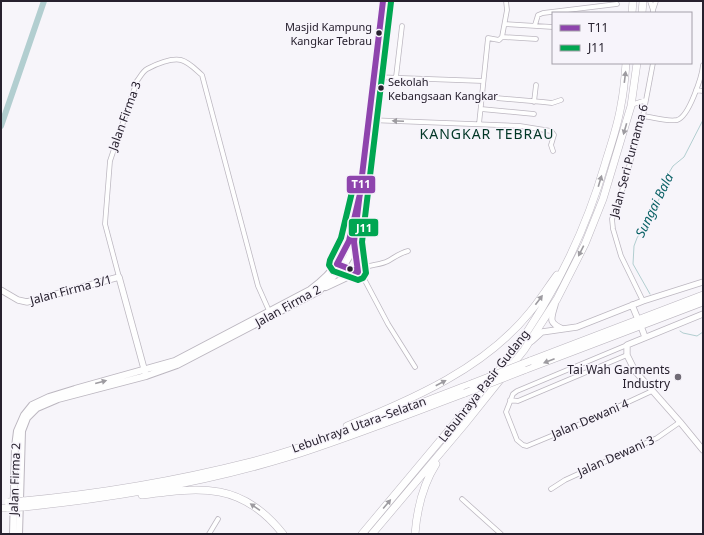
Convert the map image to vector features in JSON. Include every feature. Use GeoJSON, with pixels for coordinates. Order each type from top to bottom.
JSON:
{"type":"FeatureCollection","features":[{"type":"Feature","properties":{"kind":"highway"},"geometry":{"type":"LineString","coordinates":[[632,12],[634,1]]}},
{"type":"Feature","properties":{"kind":"highway"},"geometry":{"type":"LineString","coordinates":[[642,12],[643,1]]}},
{"type":"Feature","properties":{"kind":"highway","name":"Lebuhraya Pasir Gudang"},"geometry":{"type":"LineString","coordinates":[[362,534],[481,393],[514,351],[546,303],[569,259],[592,205],[616,129],[621,105],[626,64]]}},
{"type":"Feature","properties":{"kind":"highway","name":"Lebuhraya Pasir Gudang"},"geometry":{"type":"LineString","coordinates":[[372,534],[464,425],[524,350],[557,299],[585,244],[603,200],[631,106],[637,64]]}},
{"type":"Feature","properties":{"kind":"highway"},"geometry":{"type":"LineString","coordinates":[[318,441],[321,436],[441,384],[466,368],[499,342],[529,313],[569,259]]}},
{"type":"Feature","properties":{"kind":"highway","name":"Lebuhraya Utara–Selatan"},"geometry":{"type":"LineString","coordinates":[[24,504],[174,479],[252,462],[318,441],[703,295]]}},
{"type":"Feature","properties":{"kind":"highway","name":"Lebuhraya Utara–Selatan"},"geometry":{"type":"LineString","coordinates":[[4,505],[84,500],[176,484],[288,457],[465,393],[703,302]]}},
{"type":"Feature","properties":{"kind":"highway"},"geometry":{"type":"LineString","coordinates":[[415,534],[418,510],[424,486],[436,464],[464,425]]}},
{"type":"Feature","properties":{"kind":"highway"},"geometry":{"type":"LineString","coordinates":[[84,500],[92,502],[200,489],[219,491],[237,497],[258,508],[283,534]]}},
{"type":"Feature","properties":{"kind":"main road"},"geometry":{"type":"LineString","coordinates":[[360,194],[383,1]]}},
{"type":"Feature","properties":{"kind":"main road","name":"Jalan Firma 2"},"geometry":{"type":"LineString","coordinates":[[13,534],[14,447],[20,423],[32,405],[49,397],[177,366],[310,290],[349,256],[354,242],[360,194]]}},
{"type":"Feature","properties":{"kind":"main road","name":"Jalan Firma 2"},"geometry":{"type":"LineString","coordinates":[[270,314],[319,291],[340,265],[349,242],[360,194]]}},
{"type":"Feature","properties":{"kind":"main road"},"geometry":{"type":"LineString","coordinates":[[319,291],[358,272],[354,242]]}},
{"type":"Feature","properties":{"kind":"main road","name":"Jalan Firma 2"},"geometry":{"type":"LineString","coordinates":[[19,534],[22,431],[27,418],[37,408],[58,399],[145,373]]}},
{"type":"Feature","properties":{"kind":"street"},"geometry":{"type":"LineString","coordinates":[[502,37],[507,10],[506,1]]}},
{"type":"Feature","properties":{"kind":"street"},"geometry":{"type":"LineString","coordinates":[[650,1],[653,12]]}},
{"type":"Feature","properties":{"kind":"street"},"geometry":{"type":"LineString","coordinates":[[653,12],[656,1]]}},
{"type":"Feature","properties":{"kind":"street"},"geometry":{"type":"LineString","coordinates":[[535,25],[538,15],[543,13],[617,4]]}},
{"type":"Feature","properties":{"kind":"street"},"geometry":{"type":"LineString","coordinates":[[505,24],[552,27]]}},
{"type":"Feature","properties":{"kind":"street"},"geometry":{"type":"LineString","coordinates":[[396,77],[402,26]]}},
{"type":"Feature","properties":{"kind":"street"},"geometry":{"type":"LineString","coordinates":[[479,124],[488,38],[500,40],[502,37],[536,39]]}},
{"type":"Feature","properties":{"kind":"street","name":"Jalan Firma 3"},"geometry":{"type":"LineString","coordinates":[[145,373],[105,224],[110,156],[137,81],[146,69],[160,63],[182,60],[193,66],[202,75],[256,280],[270,314]]}},
{"type":"Feature","properties":{"kind":"street","name":"Jalan Seri Purnama 6"},"geometry":{"type":"LineString","coordinates":[[643,301],[621,256],[613,229],[612,219],[623,188],[642,116],[653,64]]}},
{"type":"Feature","properties":{"kind":"street"},"geometry":{"type":"LineString","coordinates":[[642,116],[669,120],[680,119],[684,116],[702,74],[703,65]]}},
{"type":"Feature","properties":{"kind":"street"},"geometry":{"type":"LineString","coordinates":[[374,77],[483,81]]}},
{"type":"Feature","properties":{"kind":"street"},"geometry":{"type":"LineString","coordinates":[[534,102],[536,86]]}},
{"type":"Feature","properties":{"kind":"street"},"geometry":{"type":"LineString","coordinates":[[696,90],[703,91]]}},
{"type":"Feature","properties":{"kind":"street"},"geometry":{"type":"LineString","coordinates":[[482,95],[485,97],[534,102],[552,102],[560,100]]}},
{"type":"Feature","properties":{"kind":"street"},"geometry":{"type":"LineString","coordinates":[[631,106],[646,100]]}},
{"type":"Feature","properties":{"kind":"street"},"geometry":{"type":"LineString","coordinates":[[481,109],[534,114]]}},
{"type":"Feature","properties":{"kind":"street"},"geometry":{"type":"LineString","coordinates":[[369,120],[520,126],[551,131],[554,135],[551,145],[553,151]]}},
{"type":"Feature","properties":{"kind":"street"},"geometry":{"type":"LineString","coordinates":[[358,272],[362,268],[387,261],[401,253],[408,251]]}},
{"type":"Feature","properties":{"kind":"street"},"geometry":{"type":"LineString","coordinates":[[340,265],[358,272],[364,278],[388,324],[415,366]]}},
{"type":"Feature","properties":{"kind":"street","name":"Jalan Firma 3/1"},"geometry":{"type":"LineString","coordinates":[[1,290],[18,300],[27,302],[119,277]]}},
{"type":"Feature","properties":{"kind":"street"},"geometry":{"type":"LineString","coordinates":[[524,350],[542,332],[577,327],[643,301],[703,282]]}},
{"type":"Feature","properties":{"kind":"street"},"geometry":{"type":"LineString","coordinates":[[557,299],[551,318],[554,325],[564,329]]}},
{"type":"Feature","properties":{"kind":"street"},"geometry":{"type":"LineString","coordinates":[[632,306],[637,317]]}},
{"type":"Feature","properties":{"kind":"street"},"geometry":{"type":"LineString","coordinates":[[627,355],[518,401],[510,400],[519,389],[703,314]]}},
{"type":"Feature","properties":{"kind":"street"},"geometry":{"type":"LineString","coordinates":[[642,329],[646,338]]}},
{"type":"Feature","properties":{"kind":"street"},"geometry":{"type":"LineString","coordinates":[[627,346],[627,355],[635,371],[703,450]]}},
{"type":"Feature","properties":{"kind":"street","name":"Jalan Dewani 4"},"geometry":{"type":"LineString","coordinates":[[510,400],[506,412],[517,440],[523,446],[527,446],[585,422],[652,391]]}},
{"type":"Feature","properties":{"kind":"street","name":"Jalan Dewani 3"},"geometry":{"type":"LineString","coordinates":[[551,489],[565,480],[657,438],[680,422]]}},
{"type":"Feature","properties":{"kind":"street"},"geometry":{"type":"LineString","coordinates":[[462,499],[501,534]]}},
{"type":"Feature","properties":{"kind":"street"},"geometry":{"type":"LineString","coordinates":[[209,534],[218,519]]}},
{"type":"Feature","properties":{"kind":"waterway"},"geometry":{"type":"LineString","coordinates":[[1,126],[44,1]]}},
{"type":"Feature","properties":{"kind":"waterway","name":"Sungai Bala"},"geometry":{"type":"LineString","coordinates":[[650,294],[633,264],[634,246],[663,192],[667,176],[673,166],[684,157],[703,120]]}},
{"type":"Feature","properties":{"kind":"waterway"},"geometry":{"type":"LineString","coordinates":[[680,331],[697,336],[703,332]]}},
{"type":"Feature","properties":{"kind":"transit line","name":"T11"},"geometry":{"type":"LineString","coordinates":[[360,194],[349,241],[337,264],[358,272],[354,242],[383,1]]}},
{"type":"Feature","properties":{"kind":"transit line","name":"J11"},"geometry":{"type":"LineString","coordinates":[[352,192],[341,238],[329,265],[333,271],[358,280],[363,278],[366,273],[362,242],[391,2]]}},
{"type":"Feature","properties":{"kind":"place","name":"Masjid Kampung Kangkar Tebrau"},"geometry":{"type":"Point","coordinates":[379,33]}},
{"type":"Feature","properties":{"kind":"place","name":"Sekolah Kebangsaan Kangkar"},"geometry":{"type":"Point","coordinates":[381,88]}},
{"type":"Feature","properties":{"kind":"place","name":"Tai Wah Garments Industry"},"geometry":{"type":"Point","coordinates":[678,377]}},
{"type":"Feature","properties":{"kind":"district","name":"KANGKAR TEBRAU"},"geometry":{"type":"Point","coordinates":[487,134]}}]}
